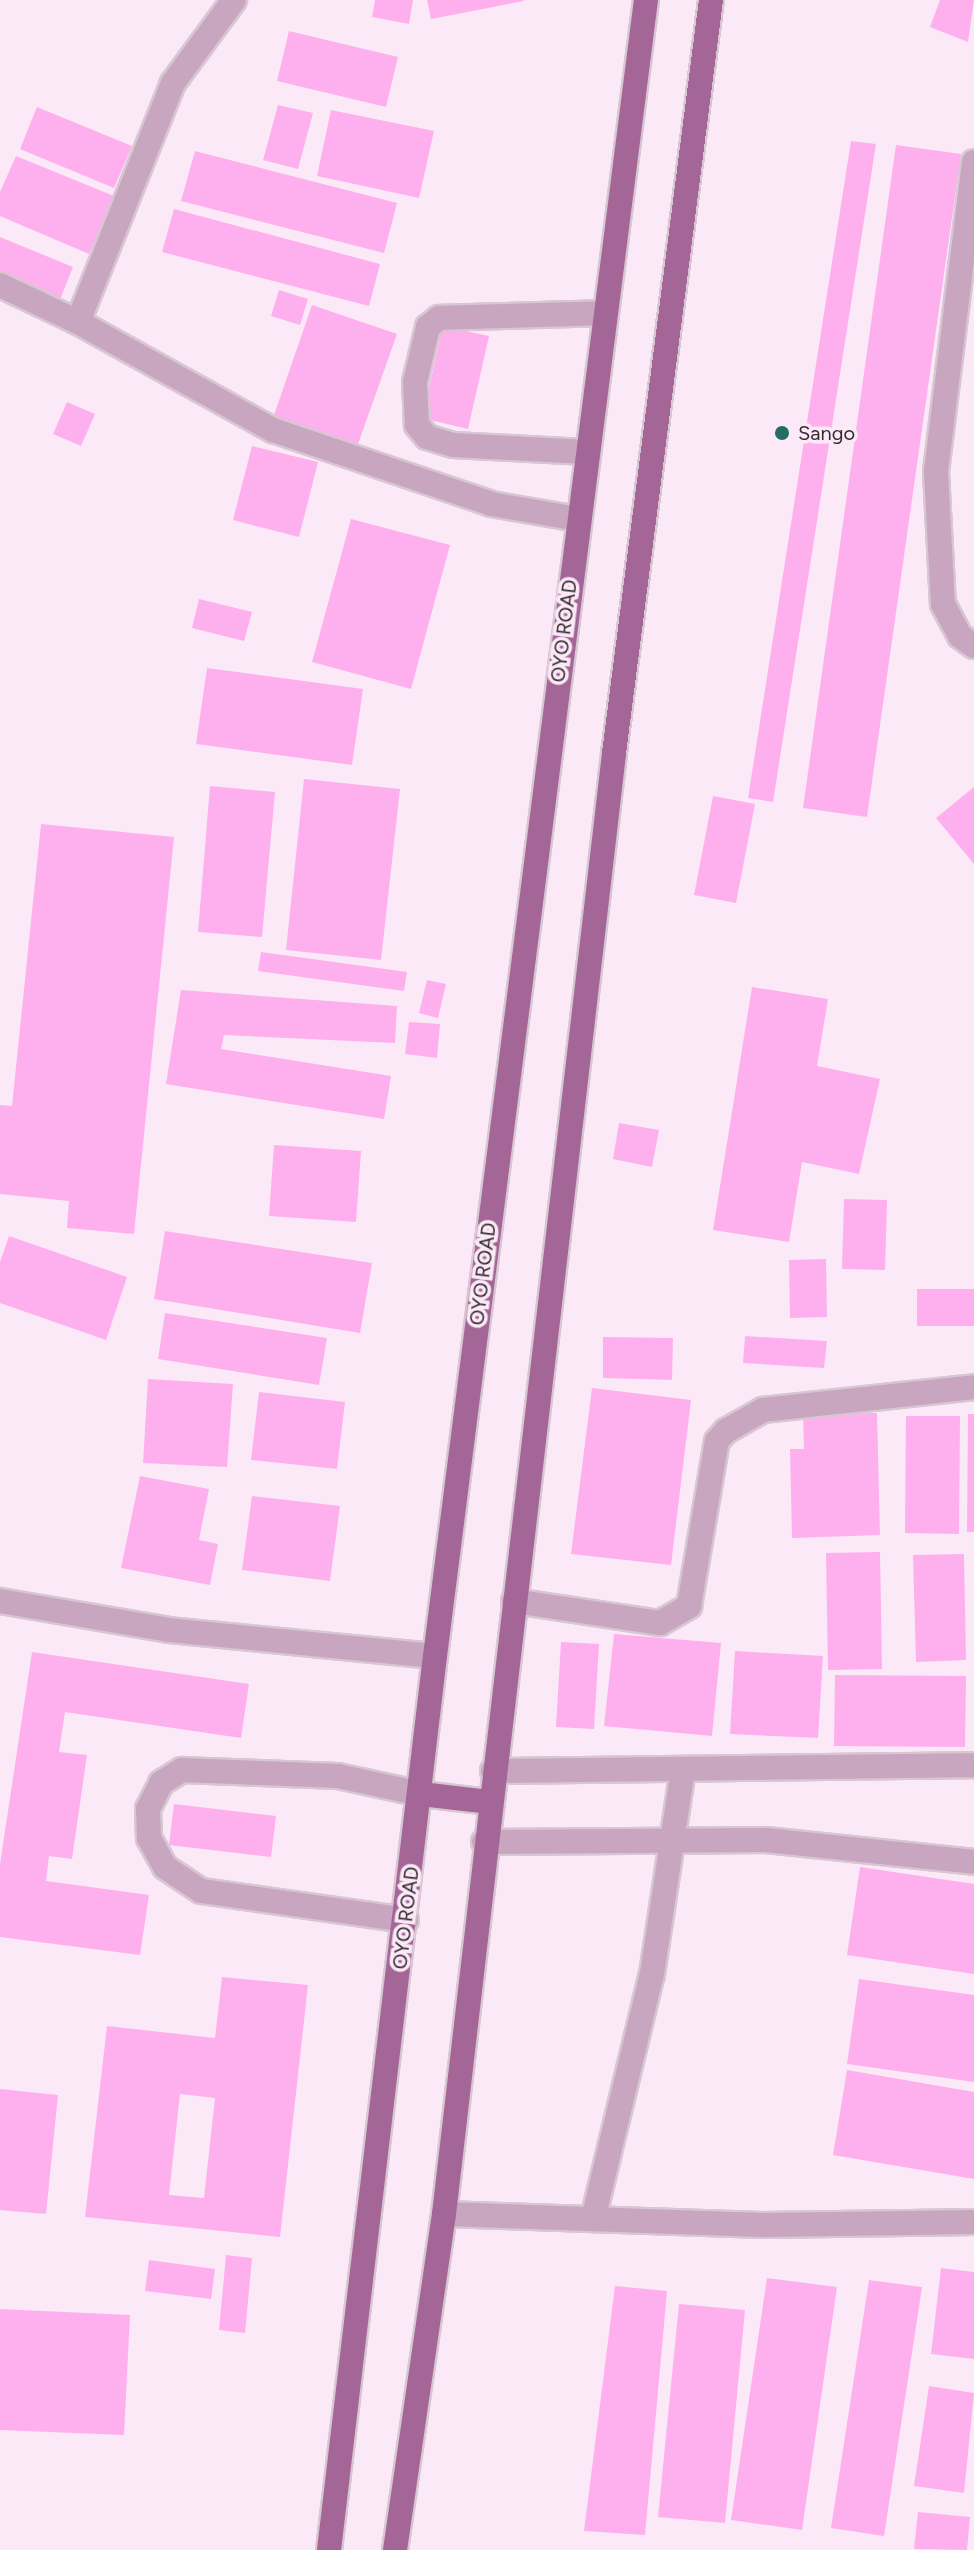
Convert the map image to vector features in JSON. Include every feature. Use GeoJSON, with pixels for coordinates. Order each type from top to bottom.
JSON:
{"type":"FeatureCollection","features":[{"type":"Feature","properties":{"kind":"main road","name":"OYO ROAD"},"geometry":{"type":"LineString","coordinates":[[329,2550],[435,1656],[646,0]]}},
{"type":"Feature","properties":{"kind":"main road"},"geometry":{"type":"LineString","coordinates":[[401,2550],[444,2214],[484,1842],[711,0]]}},
{"type":"Feature","properties":{"kind":"main road"},"geometry":{"type":"LineString","coordinates":[[421,1794],[489,1802]]}},
{"type":"Feature","properties":{"kind":"street"},"geometry":{"type":"LineString","coordinates":[[78,322],[173,83],[234,0]]}},
{"type":"Feature","properties":{"kind":"street"},"geometry":{"type":"LineString","coordinates":[[974,162],[936,472],[943,604],[960,636],[974,646]]}},
{"type":"Feature","properties":{"kind":"street"},"geometry":{"type":"LineString","coordinates":[[0,285],[78,322],[273,430],[491,504],[578,519]]}},
{"type":"Feature","properties":{"kind":"street"},"geometry":{"type":"LineString","coordinates":[[586,452],[453,445],[427,437],[417,425],[415,382],[428,327],[439,318],[605,313]]}},
{"type":"Feature","properties":{"kind":"street"},"geometry":{"type":"LineString","coordinates":[[514,1601],[660,1623],[689,1606],[717,1441],[726,1431],[763,1410],[974,1387]]}},
{"type":"Feature","properties":{"kind":"street"},"geometry":{"type":"LineString","coordinates":[[0,1601],[169,1630],[435,1656]]}},
{"type":"Feature","properties":{"kind":"street"},"geometry":{"type":"LineString","coordinates":[[493,1771],[974,1765]]}},
{"type":"Feature","properties":{"kind":"street"},"geometry":{"type":"LineString","coordinates":[[406,1920],[201,1891],[165,1867],[149,1838],[148,1809],[161,1783],[182,1770],[338,1776],[421,1794]]}},
{"type":"Feature","properties":{"kind":"street"},"geometry":{"type":"LineString","coordinates":[[593,2219],[652,1974],[676,1841],[683,1770]]}},
{"type":"Feature","properties":{"kind":"street"},"geometry":{"type":"LineString","coordinates":[[484,1842],[766,1840],[974,1862]]}},
{"type":"Feature","properties":{"kind":"street"},"geometry":{"type":"LineString","coordinates":[[444,2214],[593,2219],[974,2222]]}},
{"type":"Feature","properties":{"kind":"building"},"geometry":{"type":"Polygon","coordinates":[[[375,0],[413,0],[409,24],[372,17],[375,0]]]}},
{"type":"Feature","properties":{"kind":"building"},"geometry":{"type":"Polygon","coordinates":[[[427,0],[523,0],[524,1],[431,19],[427,0]]]}},
{"type":"Feature","properties":{"kind":"building"},"geometry":{"type":"Polygon","coordinates":[[[940,0],[974,0],[968,42],[930,27],[940,0]]]}},
{"type":"Feature","properties":{"kind":"building"},"geometry":{"type":"Polygon","coordinates":[[[289,31],[398,57],[386,107],[277,81],[289,31]]]}},
{"type":"Feature","properties":{"kind":"building"},"geometry":{"type":"Polygon","coordinates":[[[278,105],[313,113],[298,169],[263,160],[278,105]]]}},
{"type":"Feature","properties":{"kind":"building"},"geometry":{"type":"Polygon","coordinates":[[[37,107],[132,146],[114,188],[20,149],[37,107]]]}},
{"type":"Feature","properties":{"kind":"building"},"geometry":{"type":"Polygon","coordinates":[[[331,110],[434,131],[419,198],[317,176],[331,110]]]}},
{"type":"Feature","properties":{"kind":"building"},"geometry":{"type":"Polygon","coordinates":[[[851,141],[876,144],[773,802],[748,798],[851,141]]]}},
{"type":"Feature","properties":{"kind":"building"},"geometry":{"type":"Polygon","coordinates":[[[896,145],[961,154],[867,817],[803,808],[896,145]]]}},
{"type":"Feature","properties":{"kind":"building"},"geometry":{"type":"Polygon","coordinates":[[[195,151],[397,203],[384,253],[181,201],[195,151]]]}},
{"type":"Feature","properties":{"kind":"building"},"geometry":{"type":"Polygon","coordinates":[[[16,156],[114,196],[89,254],[0,216],[0,192],[16,156]]]}},
{"type":"Feature","properties":{"kind":"building"},"geometry":{"type":"Polygon","coordinates":[[[174,209],[380,264],[369,306],[162,252],[174,209]]]}},
{"type":"Feature","properties":{"kind":"building"},"geometry":{"type":"Polygon","coordinates":[[[0,237],[73,267],[59,302],[0,278],[0,237]]]}},
{"type":"Feature","properties":{"kind":"building"},"geometry":{"type":"Polygon","coordinates":[[[279,290],[308,299],[300,325],[271,316],[279,290]]]}},
{"type":"Feature","properties":{"kind":"building"},"geometry":{"type":"Polygon","coordinates":[[[312,305],[397,334],[357,447],[273,418],[312,305]]]}},
{"type":"Feature","properties":{"kind":"building"},"geometry":{"type":"Polygon","coordinates":[[[443,326],[489,336],[468,429],[422,418],[443,326]]]}},
{"type":"Feature","properties":{"kind":"building"},"geometry":{"type":"Polygon","coordinates":[[[67,402],[95,414],[81,446],[53,434],[67,402]]]}},
{"type":"Feature","properties":{"kind":"building"},"geometry":{"type":"Polygon","coordinates":[[[252,446],[318,462],[299,537],[233,520],[252,446]]]}},
{"type":"Feature","properties":{"kind":"building"},"geometry":{"type":"Polygon","coordinates":[[[351,519],[450,545],[411,689],[312,662],[351,519]]]}},
{"type":"Feature","properties":{"kind":"building"},"geometry":{"type":"Polygon","coordinates":[[[199,599],[252,612],[244,641],[192,628],[199,599]]]}},
{"type":"Feature","properties":{"kind":"building"},"geometry":{"type":"Polygon","coordinates":[[[207,668],[363,689],[352,765],[196,744],[207,668]]]}},
{"type":"Feature","properties":{"kind":"building"},"geometry":{"type":"Polygon","coordinates":[[[304,779],[400,789],[381,960],[286,950],[304,779]]]}},
{"type":"Feature","properties":{"kind":"building"},"geometry":{"type":"Polygon","coordinates":[[[210,786],[275,792],[262,937],[198,932],[210,786]]]}},
{"type":"Feature","properties":{"kind":"building"},"geometry":{"type":"Polygon","coordinates":[[[974,787],[974,864],[936,818],[974,787]]]}},
{"type":"Feature","properties":{"kind":"building"},"geometry":{"type":"Polygon","coordinates":[[[713,796],[755,804],[736,903],[694,895],[713,796]]]}},
{"type":"Feature","properties":{"kind":"building"},"geometry":{"type":"Polygon","coordinates":[[[41,824],[174,837],[134,1234],[67,1228],[69,1201],[0,1194],[0,1105],[12,1106],[41,824]]]}},
{"type":"Feature","properties":{"kind":"building"},"geometry":{"type":"Polygon","coordinates":[[[261,952],[407,972],[404,991],[258,971],[261,952]]]}},
{"type":"Feature","properties":{"kind":"building"},"geometry":{"type":"Polygon","coordinates":[[[427,980],[446,984],[438,1018],[419,1013],[427,980]]]}},
{"type":"Feature","properties":{"kind":"building"},"geometry":{"type":"Polygon","coordinates":[[[752,987],[828,999],[817,1066],[880,1079],[859,1174],[802,1162],[789,1242],[713,1230],[752,987]]]}},
{"type":"Feature","properties":{"kind":"building"},"geometry":{"type":"Polygon","coordinates":[[[181,990],[397,1006],[395,1043],[224,1035],[221,1049],[391,1076],[384,1119],[166,1084],[181,990]]]}},
{"type":"Feature","properties":{"kind":"building"},"geometry":{"type":"Polygon","coordinates":[[[409,1022],[440,1024],[437,1058],[405,1054],[409,1022]]]}},
{"type":"Feature","properties":{"kind":"building"},"geometry":{"type":"Polygon","coordinates":[[[619,1123],[659,1130],[652,1167],[613,1159],[619,1123]]]}},
{"type":"Feature","properties":{"kind":"building"},"geometry":{"type":"Polygon","coordinates":[[[274,1145],[361,1151],[356,1222],[269,1216],[274,1145]]]}},
{"type":"Feature","properties":{"kind":"building"},"geometry":{"type":"Polygon","coordinates":[[[844,1199],[887,1200],[885,1270],[842,1269],[844,1199]]]}},
{"type":"Feature","properties":{"kind":"building"},"geometry":{"type":"Polygon","coordinates":[[[165,1231],[372,1263],[360,1333],[154,1299],[165,1231]]]}},
{"type":"Feature","properties":{"kind":"building"},"geometry":{"type":"Polygon","coordinates":[[[9,1236],[127,1277],[106,1340],[0,1303],[0,1262],[9,1236]]]}},
{"type":"Feature","properties":{"kind":"building"},"geometry":{"type":"Polygon","coordinates":[[[826,1259],[827,1317],[790,1318],[789,1260],[826,1259]]]}},
{"type":"Feature","properties":{"kind":"building"},"geometry":{"type":"Polygon","coordinates":[[[917,1289],[974,1289],[974,1326],[917,1326],[917,1289]]]}},
{"type":"Feature","properties":{"kind":"building"},"geometry":{"type":"Polygon","coordinates":[[[165,1313],[327,1338],[319,1385],[158,1359],[165,1313]]]}},
{"type":"Feature","properties":{"kind":"building"},"geometry":{"type":"Polygon","coordinates":[[[745,1336],[827,1341],[824,1368],[743,1363],[745,1336]]]}},
{"type":"Feature","properties":{"kind":"building"},"geometry":{"type":"Polygon","coordinates":[[[603,1337],[673,1338],[672,1380],[603,1378],[603,1337]]]}},
{"type":"Feature","properties":{"kind":"building"},"geometry":{"type":"Polygon","coordinates":[[[148,1379],[233,1384],[227,1467],[143,1463],[148,1379]]]}},
{"type":"Feature","properties":{"kind":"building"},"geometry":{"type":"Polygon","coordinates":[[[592,1388],[691,1400],[671,1565],[571,1554],[592,1388]]]}},
{"type":"Feature","properties":{"kind":"building"},"geometry":{"type":"Polygon","coordinates":[[[259,1392],[345,1402],[337,1469],[251,1460],[259,1392]]]}},
{"type":"Feature","properties":{"kind":"building"},"geometry":{"type":"Polygon","coordinates":[[[877,1413],[880,1535],[792,1538],[790,1449],[804,1449],[803,1414],[877,1413]]]}},
{"type":"Feature","properties":{"kind":"building"},"geometry":{"type":"Polygon","coordinates":[[[968,1414],[974,1414],[974,1532],[967,1532],[968,1414]]]}},
{"type":"Feature","properties":{"kind":"building"},"geometry":{"type":"Polygon","coordinates":[[[906,1416],[960,1416],[959,1534],[905,1533],[906,1416]]]}},
{"type":"Feature","properties":{"kind":"building"},"geometry":{"type":"Polygon","coordinates":[[[140,1476],[209,1489],[199,1540],[218,1544],[210,1585],[121,1568],[140,1476]]]}},
{"type":"Feature","properties":{"kind":"building"},"geometry":{"type":"Polygon","coordinates":[[[252,1496],[340,1506],[330,1581],[242,1570],[252,1496]]]}},
{"type":"Feature","properties":{"kind":"building"},"geometry":{"type":"Polygon","coordinates":[[[880,1552],[882,1669],[828,1670],[826,1553],[880,1552]]]}},
{"type":"Feature","properties":{"kind":"building"},"geometry":{"type":"Polygon","coordinates":[[[964,1554],[966,1660],[916,1662],[913,1555],[964,1554]]]}},
{"type":"Feature","properties":{"kind":"building"},"geometry":{"type":"Polygon","coordinates":[[[614,1634],[721,1643],[712,1736],[604,1726],[614,1634]]]}},
{"type":"Feature","properties":{"kind":"building"},"geometry":{"type":"Polygon","coordinates":[[[561,1642],[599,1644],[594,1729],[556,1727],[561,1642]]]}},
{"type":"Feature","properties":{"kind":"building"},"geometry":{"type":"Polygon","coordinates":[[[735,1651],[823,1656],[818,1738],[730,1734],[735,1651]]]}},
{"type":"Feature","properties":{"kind":"building"},"geometry":{"type":"Polygon","coordinates":[[[32,1652],[249,1684],[241,1738],[65,1712],[59,1752],[87,1755],[72,1859],[49,1856],[46,1881],[149,1895],[140,1955],[0,1937],[0,1864],[32,1652]]]}},
{"type":"Feature","properties":{"kind":"building"},"geometry":{"type":"Polygon","coordinates":[[[835,1675],[966,1676],[965,1747],[834,1746],[835,1675]]]}},
{"type":"Feature","properties":{"kind":"building"},"geometry":{"type":"Polygon","coordinates":[[[174,1804],[276,1816],[271,1857],[169,1845],[174,1804]]]}},
{"type":"Feature","properties":{"kind":"building"},"geometry":{"type":"Polygon","coordinates":[[[860,1867],[974,1884],[974,1974],[847,1955],[860,1867]]]}},
{"type":"Feature","properties":{"kind":"building"},"geometry":{"type":"Polygon","coordinates":[[[222,1977],[308,1985],[280,2237],[85,2217],[107,2026],[215,2038],[222,1977]],[[180,2094],[169,2195],[204,2198],[215,2098],[180,2094]]]}},
{"type":"Feature","properties":{"kind":"building"},"geometry":{"type":"Polygon","coordinates":[[[859,1979],[974,1995],[974,2082],[847,2064],[859,1979]]]}},
{"type":"Feature","properties":{"kind":"building"},"geometry":{"type":"Polygon","coordinates":[[[847,2070],[974,2092],[974,2179],[833,2155],[847,2070]]]}},
{"type":"Feature","properties":{"kind":"building"},"geometry":{"type":"Polygon","coordinates":[[[0,2089],[58,2095],[46,2214],[0,2210],[0,2089]]]}},
{"type":"Feature","properties":{"kind":"building"},"geometry":{"type":"Polygon","coordinates":[[[226,2255],[252,2258],[245,2333],[219,2330],[226,2255]]]}},
{"type":"Feature","properties":{"kind":"building"},"geometry":{"type":"Polygon","coordinates":[[[149,2260],[215,2269],[211,2299],[145,2291],[149,2260]]]}},
{"type":"Feature","properties":{"kind":"building"},"geometry":{"type":"Polygon","coordinates":[[[941,2268],[974,2272],[974,2359],[931,2354],[941,2268]]]}},
{"type":"Feature","properties":{"kind":"building"},"geometry":{"type":"Polygon","coordinates":[[[767,2278],[837,2287],[802,2530],[731,2520],[767,2278]]]}},
{"type":"Feature","properties":{"kind":"building"},"geometry":{"type":"Polygon","coordinates":[[[869,2280],[922,2287],[884,2536],[831,2528],[869,2280]]]}},
{"type":"Feature","properties":{"kind":"building"},"geometry":{"type":"Polygon","coordinates":[[[615,2286],[667,2291],[645,2535],[584,2531],[615,2286]]]}},
{"type":"Feature","properties":{"kind":"building"},"geometry":{"type":"Polygon","coordinates":[[[679,2304],[745,2310],[725,2523],[658,2517],[679,2304]]]}},
{"type":"Feature","properties":{"kind":"building"},"geometry":{"type":"Polygon","coordinates":[[[0,2309],[130,2315],[124,2435],[0,2430],[0,2309]]]}},
{"type":"Feature","properties":{"kind":"building"},"geometry":{"type":"Polygon","coordinates":[[[929,2386],[974,2393],[964,2493],[914,2486],[929,2386]]]}},
{"type":"Feature","properties":{"kind":"building"},"geometry":{"type":"Polygon","coordinates":[[[918,2512],[970,2517],[967,2550],[914,2549],[918,2512]]]}},
{"type":"Feature","properties":{"kind":"place","name":"Sango"},"geometry":{"type":"Point","coordinates":[782,433]}}]}
